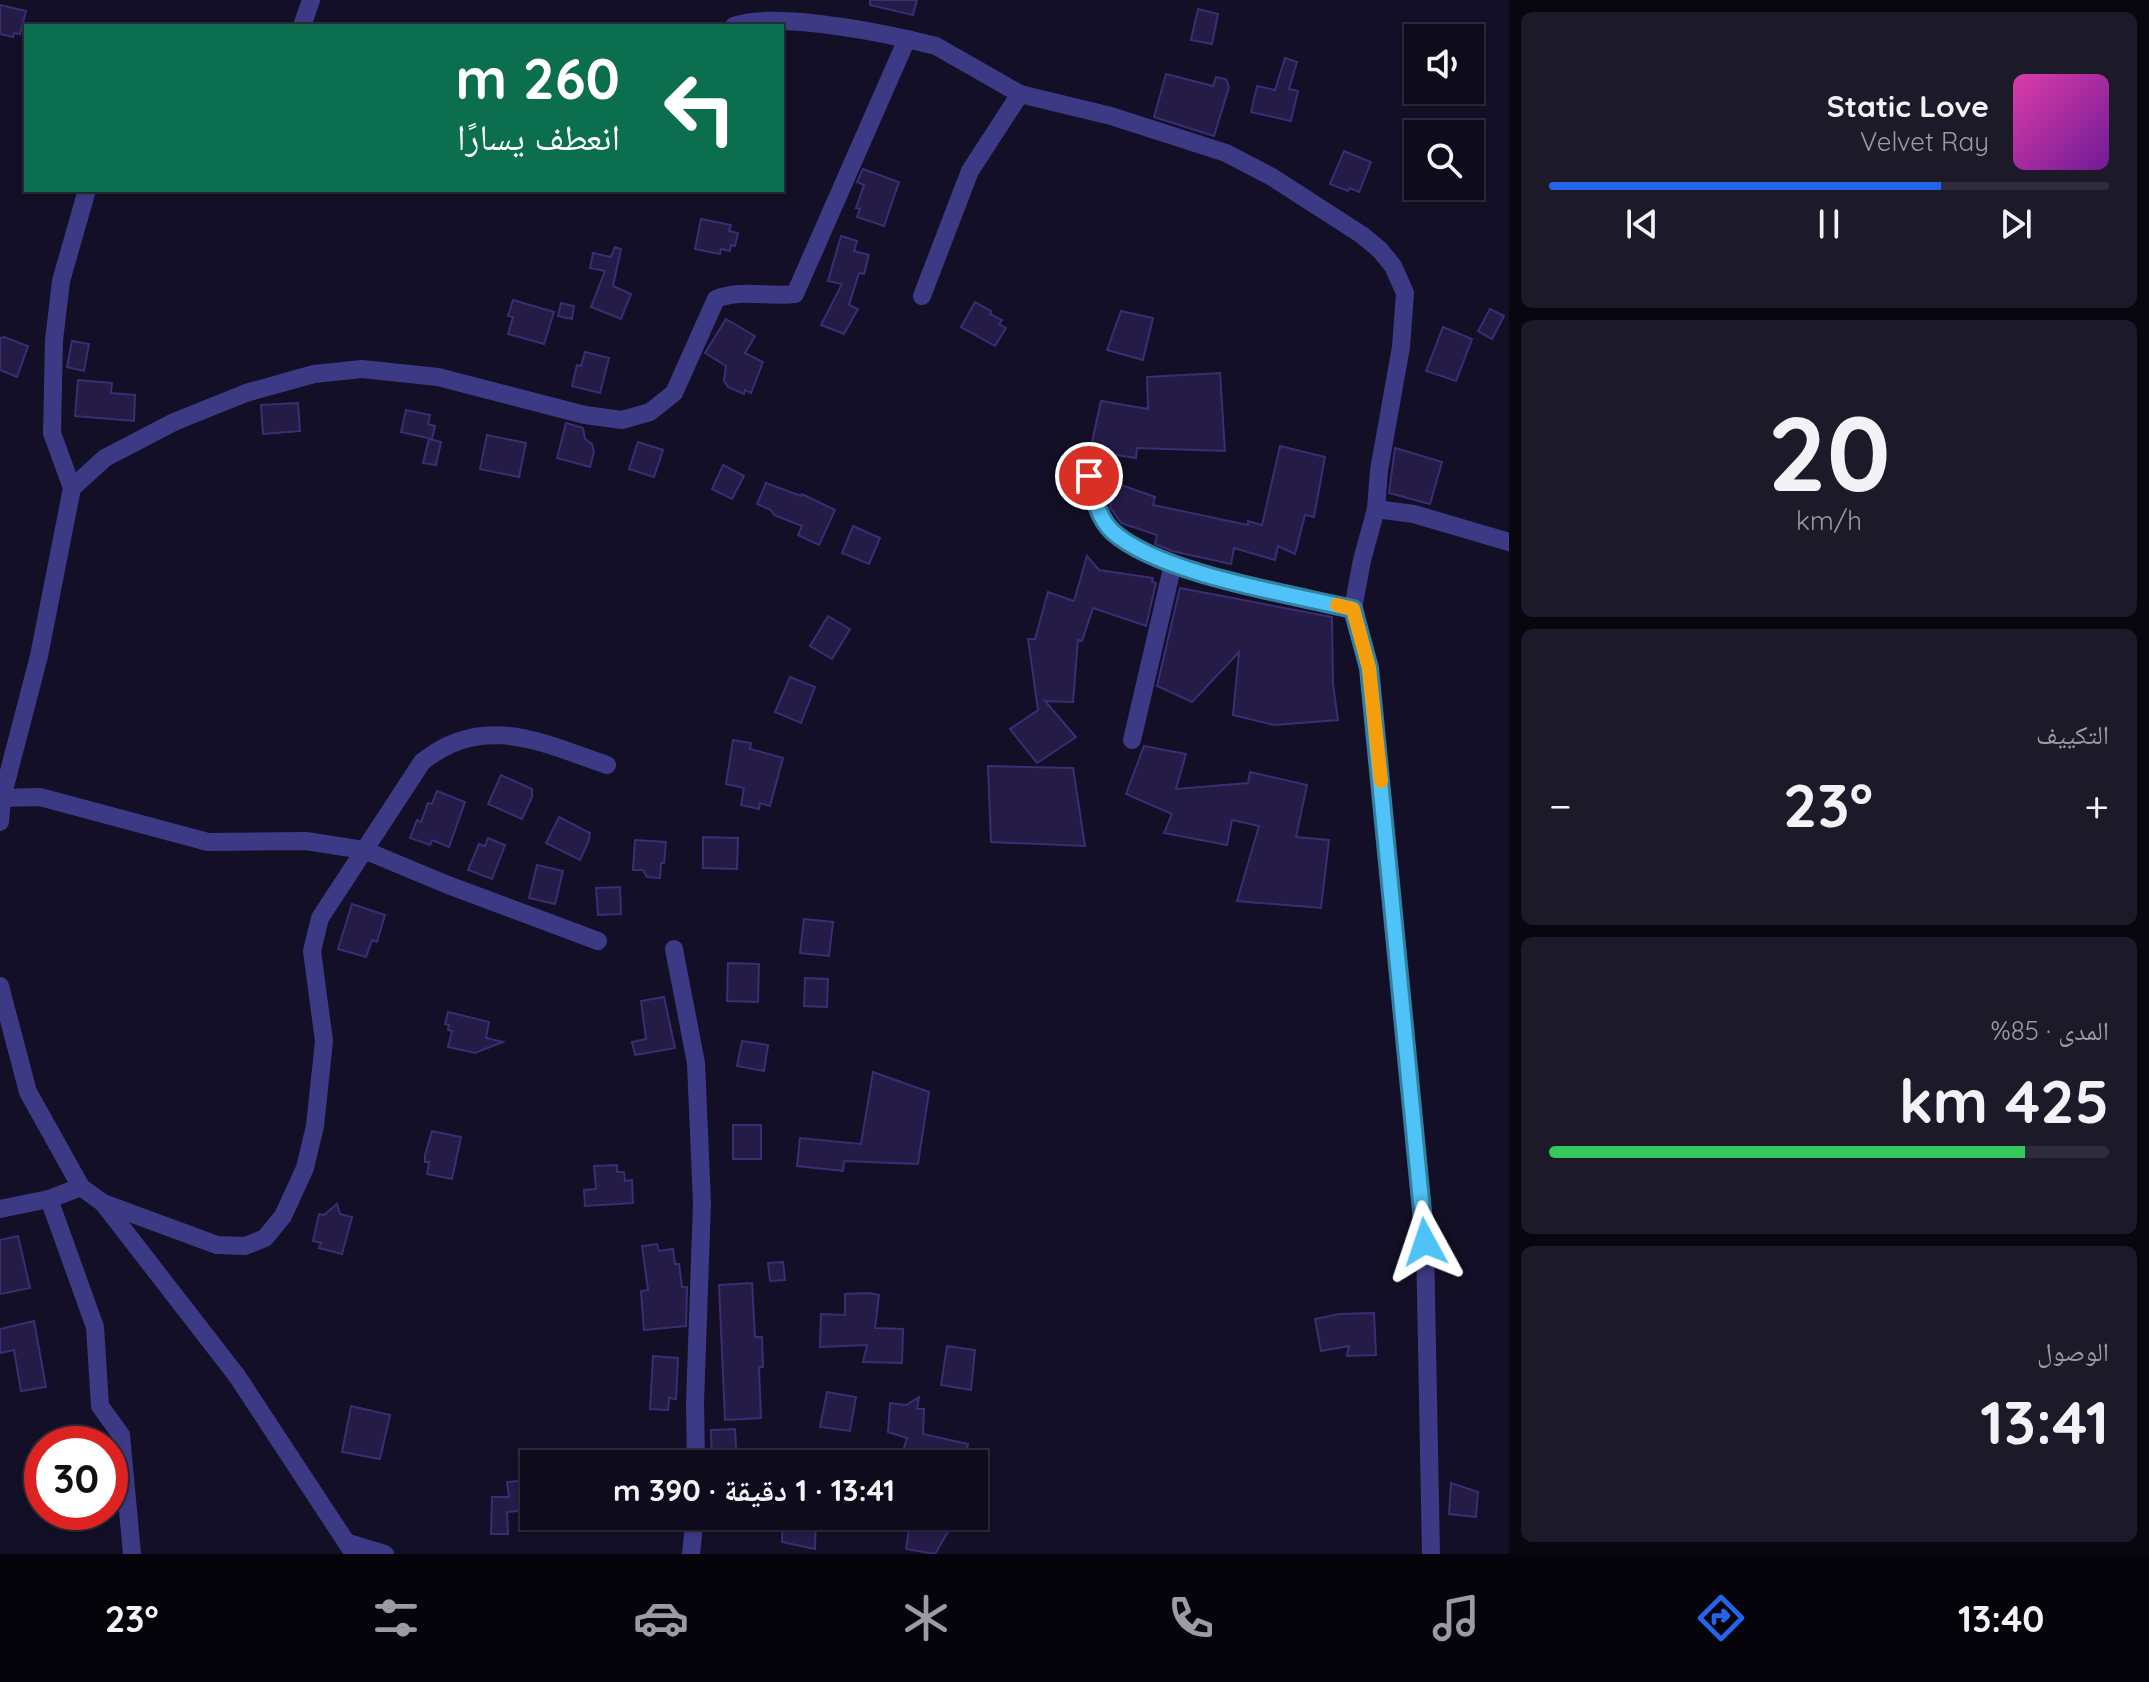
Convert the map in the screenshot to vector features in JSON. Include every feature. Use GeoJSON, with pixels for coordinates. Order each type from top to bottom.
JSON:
{"type":"FeatureCollection","features":[{"type":"Feature","properties":{"kind":"street"},"geometry":{"type":"LineString","coordinates":[[303,24],[311,0]]}},
{"type":"Feature","properties":{"kind":"street"},"geometry":{"type":"LineString","coordinates":[[752,24],[778,21],[850,27],[936,46],[1020,94],[1111,116],[1226,153],[1272,177],[1380,250],[1393,266],[1405,293],[1401,347],[1379,470],[1376,509],[1353,609],[1369,668],[1425,1242],[1431,1554]]}},
{"type":"Feature","properties":{"kind":"street"},"geometry":{"type":"LineString","coordinates":[[72,488],[105,458],[174,422],[246,393],[314,374],[362,369],[438,377],[585,415],[622,420],[650,412],[674,393],[716,299],[732,292],[770,297],[795,294],[907,39]]}},
{"type":"Feature","properties":{"kind":"street"},"geometry":{"type":"LineString","coordinates":[[922,296],[970,171],[1020,94]]}},
{"type":"Feature","properties":{"kind":"street"},"geometry":{"type":"LineString","coordinates":[[0,822],[1,798],[39,656],[72,488],[52,433],[54,340],[61,281],[86,192]]}},
{"type":"Feature","properties":{"kind":"street"},"geometry":{"type":"LineString","coordinates":[[1089,476],[1094,499],[1110,530],[1133,547],[1173,564],[1353,609]]}},
{"type":"Feature","properties":{"kind":"street"},"geometry":{"type":"LineString","coordinates":[[1376,509],[1414,514],[1509,542]]}},
{"type":"Feature","properties":{"kind":"street"},"geometry":{"type":"LineString","coordinates":[[1132,740],[1173,564]]}},
{"type":"Feature","properties":{"kind":"street"},"geometry":{"type":"LineString","coordinates":[[0,986],[28,1092],[81,1187],[103,1203],[217,1245],[245,1246],[265,1238],[283,1216],[305,1168],[315,1126],[324,1041],[312,951],[320,918],[422,762],[439,748],[465,738],[493,733],[535,741],[607,765]]}},
{"type":"Feature","properties":{"kind":"street"},"geometry":{"type":"LineString","coordinates":[[1,798],[40,797],[208,842],[306,841],[364,850],[598,941]]}},
{"type":"Feature","properties":{"kind":"street"},"geometry":{"type":"LineString","coordinates":[[674,949],[696,1063],[698,1109],[702,1203],[696,1450]]}},
{"type":"Feature","properties":{"kind":"street"},"geometry":{"type":"LineString","coordinates":[[0,1209],[49,1199],[81,1187]]}},
{"type":"Feature","properties":{"kind":"street"},"geometry":{"type":"LineString","coordinates":[[49,1199],[95,1327],[100,1406],[121,1435],[132,1554]]}},
{"type":"Feature","properties":{"kind":"street"},"geometry":{"type":"LineString","coordinates":[[103,1203],[237,1376],[350,1548],[385,1554]]}},
{"type":"Feature","properties":{"kind":"street"},"geometry":{"type":"LineString","coordinates":[[691,1554],[694,1530]]}},
{"type":"Feature","properties":{"kind":"building"},"geometry":{"type":"Polygon","coordinates":[[[870,0],[917,0],[913,15],[870,5],[870,0]]]}},
{"type":"Feature","properties":{"kind":"building"},"geometry":{"type":"Polygon","coordinates":[[[0,5],[26,11],[20,34],[14,33],[13,37],[0,34],[0,5]]]}},
{"type":"Feature","properties":{"kind":"building"},"geometry":{"type":"Polygon","coordinates":[[[1198,9],[1218,14],[1212,44],[1191,40],[1198,9]]]}},
{"type":"Feature","properties":{"kind":"building"},"geometry":{"type":"Polygon","coordinates":[[[1285,58],[1297,62],[1289,89],[1298,91],[1291,121],[1251,112],[1257,86],[1275,90],[1285,58]]]}},
{"type":"Feature","properties":{"kind":"building"},"geometry":{"type":"Polygon","coordinates":[[[1166,74],[1213,86],[1216,77],[1226,79],[1229,87],[1214,136],[1154,117],[1166,74]]]}},
{"type":"Feature","properties":{"kind":"building"},"geometry":{"type":"Polygon","coordinates":[[[1344,151],[1371,162],[1359,192],[1330,184],[1344,151]]]}},
{"type":"Feature","properties":{"kind":"building"},"geometry":{"type":"Polygon","coordinates":[[[863,169],[899,182],[884,226],[857,217],[860,209],[856,208],[864,185],[857,182],[863,169]]]}},
{"type":"Feature","properties":{"kind":"building"},"geometry":{"type":"Polygon","coordinates":[[[701,219],[731,225],[729,231],[738,233],[735,246],[731,245],[730,251],[721,249],[720,254],[695,249],[701,219]]]}},
{"type":"Feature","properties":{"kind":"building"},"geometry":{"type":"Polygon","coordinates":[[[841,236],[857,241],[854,251],[869,255],[864,274],[859,273],[849,305],[858,309],[844,334],[821,325],[842,284],[828,281],[841,236]]]}},
{"type":"Feature","properties":{"kind":"building"},"geometry":{"type":"Polygon","coordinates":[[[615,247],[621,249],[613,286],[631,294],[621,319],[591,307],[605,271],[590,268],[593,253],[611,257],[615,247]]]}},
{"type":"Feature","properties":{"kind":"building"},"geometry":{"type":"Polygon","coordinates":[[[513,300],[554,312],[544,344],[508,334],[513,317],[508,316],[513,300]]]}},
{"type":"Feature","properties":{"kind":"building"},"geometry":{"type":"Polygon","coordinates":[[[975,302],[1002,320],[999,324],[1006,328],[995,346],[961,327],[975,302]]]}},
{"type":"Feature","properties":{"kind":"building"},"geometry":{"type":"Polygon","coordinates":[[[561,303],[574,306],[572,319],[558,316],[561,303]]]}},
{"type":"Feature","properties":{"kind":"building"},"geometry":{"type":"Polygon","coordinates":[[[1490,309],[1504,316],[1492,339],[1478,331],[1490,309]]]}},
{"type":"Feature","properties":{"kind":"building"},"geometry":{"type":"Polygon","coordinates":[[[1121,311],[1153,318],[1143,360],[1107,350],[1121,311]]]}},
{"type":"Feature","properties":{"kind":"building"},"geometry":{"type":"Polygon","coordinates":[[[726,319],[755,336],[745,353],[763,362],[751,393],[745,390],[744,394],[728,387],[724,381],[726,366],[705,353],[726,319]]]}},
{"type":"Feature","properties":{"kind":"building"},"geometry":{"type":"Polygon","coordinates":[[[1443,327],[1472,339],[1456,381],[1426,371],[1443,327]]]}},
{"type":"Feature","properties":{"kind":"building"},"geometry":{"type":"Polygon","coordinates":[[[0,338],[28,346],[17,377],[0,370],[0,338]]]}},
{"type":"Feature","properties":{"kind":"building"},"geometry":{"type":"Polygon","coordinates":[[[72,341],[89,344],[84,371],[67,367],[72,341]]]}},
{"type":"Feature","properties":{"kind":"building"},"geometry":{"type":"Polygon","coordinates":[[[585,352],[609,358],[600,393],[572,386],[577,365],[581,366],[585,352]]]}},
{"type":"Feature","properties":{"kind":"building"},"geometry":{"type":"Polygon","coordinates":[[[1220,373],[1225,451],[1137,448],[1136,458],[1090,451],[1101,401],[1148,409],[1147,377],[1220,373]]]}},
{"type":"Feature","properties":{"kind":"building"},"geometry":{"type":"Polygon","coordinates":[[[78,380],[112,383],[111,393],[135,395],[134,421],[75,416],[78,380]]]}},
{"type":"Feature","properties":{"kind":"building"},"geometry":{"type":"Polygon","coordinates":[[[298,403],[300,431],[263,434],[261,405],[298,403]]]}},
{"type":"Feature","properties":{"kind":"building"},"geometry":{"type":"Polygon","coordinates":[[[406,410],[430,415],[428,424],[435,426],[432,439],[401,432],[406,410]]]}},
{"type":"Feature","properties":{"kind":"building"},"geometry":{"type":"Polygon","coordinates":[[[566,423],[583,428],[585,439],[592,444],[594,452],[590,467],[557,458],[566,423]]]}},
{"type":"Feature","properties":{"kind":"building"},"geometry":{"type":"Polygon","coordinates":[[[487,435],[526,443],[519,477],[480,469],[487,435]]]}},
{"type":"Feature","properties":{"kind":"building"},"geometry":{"type":"Polygon","coordinates":[[[429,439],[441,442],[436,465],[423,463],[429,439]]]}},
{"type":"Feature","properties":{"kind":"building"},"geometry":{"type":"Polygon","coordinates":[[[638,442],[663,450],[654,477],[629,469],[638,442]]]}},
{"type":"Feature","properties":{"kind":"building"},"geometry":{"type":"Polygon","coordinates":[[[1280,446],[1325,457],[1314,517],[1305,515],[1295,554],[1278,546],[1275,560],[1234,548],[1231,564],[1172,551],[1155,544],[1157,535],[1121,523],[1110,507],[1116,483],[1155,497],[1153,505],[1248,525],[1248,521],[1262,525],[1280,446]]]}},
{"type":"Feature","properties":{"kind":"building"},"geometry":{"type":"Polygon","coordinates":[[[1395,448],[1442,462],[1430,504],[1389,493],[1395,448]]]}},
{"type":"Feature","properties":{"kind":"building"},"geometry":{"type":"Polygon","coordinates":[[[723,465],[744,476],[732,499],[712,489],[723,465]]]}},
{"type":"Feature","properties":{"kind":"building"},"geometry":{"type":"Polygon","coordinates":[[[766,483],[802,494],[835,510],[819,545],[798,535],[802,526],[774,515],[771,510],[757,504],[766,483]]]}},
{"type":"Feature","properties":{"kind":"building"},"geometry":{"type":"Polygon","coordinates":[[[853,526],[880,538],[869,564],[842,553],[853,526]]]}},
{"type":"Feature","properties":{"kind":"building"},"geometry":{"type":"Polygon","coordinates":[[[1087,556],[1099,570],[1153,578],[1152,582],[1156,583],[1146,626],[1093,608],[1082,641],[1078,640],[1073,702],[1045,701],[1076,737],[1037,763],[1010,729],[1038,710],[1028,639],[1035,639],[1048,592],[1074,601],[1087,556]]]}},
{"type":"Feature","properties":{"kind":"building"},"geometry":{"type":"Polygon","coordinates":[[[1180,588],[1332,617],[1333,684],[1338,720],[1274,725],[1233,715],[1239,652],[1192,702],[1157,686],[1180,588]]]}},
{"type":"Feature","properties":{"kind":"building"},"geometry":{"type":"Polygon","coordinates":[[[828,616],[850,629],[832,659],[810,646],[828,616]]]}},
{"type":"Feature","properties":{"kind":"building"},"geometry":{"type":"Polygon","coordinates":[[[790,677],[815,687],[801,723],[775,712],[790,677]]]}},
{"type":"Feature","properties":{"kind":"building"},"geometry":{"type":"Polygon","coordinates":[[[733,740],[751,743],[750,749],[783,758],[770,806],[760,803],[759,809],[741,805],[744,788],[726,784],[733,740]]]}},
{"type":"Feature","properties":{"kind":"building"},"geometry":{"type":"Polygon","coordinates":[[[1144,746],[1186,754],[1176,789],[1248,783],[1250,772],[1307,785],[1296,837],[1329,840],[1321,908],[1237,901],[1259,826],[1232,820],[1227,845],[1164,833],[1172,814],[1126,794],[1144,746]]]}},
{"type":"Feature","properties":{"kind":"building"},"geometry":{"type":"Polygon","coordinates":[[[988,766],[1073,768],[1085,846],[991,842],[988,766]]]}},
{"type":"Feature","properties":{"kind":"building"},"geometry":{"type":"Polygon","coordinates":[[[501,775],[532,789],[532,797],[522,819],[488,804],[501,775]]]}},
{"type":"Feature","properties":{"kind":"building"},"geometry":{"type":"Polygon","coordinates":[[[437,791],[465,802],[449,847],[432,840],[430,845],[410,838],[417,820],[421,822],[428,803],[432,804],[437,791]]]}},
{"type":"Feature","properties":{"kind":"building"},"geometry":{"type":"Polygon","coordinates":[[[559,817],[590,833],[580,860],[546,843],[559,817]]]}},
{"type":"Feature","properties":{"kind":"building"},"geometry":{"type":"Polygon","coordinates":[[[703,837],[738,838],[737,869],[703,868],[703,837]]]}},
{"type":"Feature","properties":{"kind":"building"},"geometry":{"type":"Polygon","coordinates":[[[488,838],[505,845],[492,879],[468,870],[479,844],[485,846],[488,838]]]}},
{"type":"Feature","properties":{"kind":"building"},"geometry":{"type":"Polygon","coordinates":[[[635,840],[666,842],[660,878],[647,877],[643,870],[633,870],[635,840]]]}},
{"type":"Feature","properties":{"kind":"building"},"geometry":{"type":"Polygon","coordinates":[[[537,865],[563,871],[555,904],[529,898],[537,865]]]}},
{"type":"Feature","properties":{"kind":"building"},"geometry":{"type":"Polygon","coordinates":[[[620,887],[621,914],[598,915],[596,888],[620,887]]]}},
{"type":"Feature","properties":{"kind":"building"},"geometry":{"type":"Polygon","coordinates":[[[352,904],[385,915],[377,942],[372,940],[366,957],[338,949],[352,904]]]}},
{"type":"Feature","properties":{"kind":"building"},"geometry":{"type":"Polygon","coordinates":[[[804,919],[833,922],[829,956],[800,953],[804,919]]]}},
{"type":"Feature","properties":{"kind":"building"},"geometry":{"type":"Polygon","coordinates":[[[728,963],[759,964],[758,1002],[727,1001],[728,963]]]}},
{"type":"Feature","properties":{"kind":"building"},"geometry":{"type":"Polygon","coordinates":[[[805,978],[828,979],[827,1007],[804,1006],[805,978]]]}},
{"type":"Feature","properties":{"kind":"building"},"geometry":{"type":"Polygon","coordinates":[[[664,997],[675,1048],[635,1055],[632,1042],[646,1039],[641,1001],[664,997]]]}},
{"type":"Feature","properties":{"kind":"building"},"geometry":{"type":"Polygon","coordinates":[[[448,1012],[489,1022],[486,1038],[503,1042],[475,1053],[448,1047],[452,1031],[445,1024],[448,1012]]]}},
{"type":"Feature","properties":{"kind":"building"},"geometry":{"type":"Polygon","coordinates":[[[742,1041],[768,1045],[764,1071],[737,1066],[742,1041]]]}},
{"type":"Feature","properties":{"kind":"building"},"geometry":{"type":"Polygon","coordinates":[[[873,1072],[929,1092],[918,1164],[844,1161],[843,1171],[797,1166],[800,1138],[861,1144],[873,1072]]]}},
{"type":"Feature","properties":{"kind":"building"},"geometry":{"type":"Polygon","coordinates":[[[733,1125],[761,1125],[761,1159],[733,1159],[733,1125]]]}},
{"type":"Feature","properties":{"kind":"building"},"geometry":{"type":"Polygon","coordinates":[[[432,1131],[461,1137],[452,1179],[427,1174],[429,1162],[425,1162],[425,1155],[432,1131]]]}},
{"type":"Feature","properties":{"kind":"building"},"geometry":{"type":"Polygon","coordinates":[[[617,1165],[617,1172],[624,1172],[625,1181],[632,1180],[633,1203],[585,1206],[584,1190],[596,1189],[594,1166],[617,1165]]]}},
{"type":"Feature","properties":{"kind":"building"},"geometry":{"type":"Polygon","coordinates":[[[337,1204],[340,1214],[352,1217],[342,1254],[319,1248],[321,1243],[313,1241],[319,1214],[324,1215],[337,1204]]]}},
{"type":"Feature","properties":{"kind":"building"},"geometry":{"type":"Polygon","coordinates":[[[18,1236],[30,1288],[0,1294],[0,1240],[18,1236]]]}},
{"type":"Feature","properties":{"kind":"building"},"geometry":{"type":"Polygon","coordinates":[[[657,1244],[659,1251],[673,1249],[675,1264],[679,1264],[682,1287],[687,1287],[686,1326],[644,1330],[641,1291],[648,1290],[642,1246],[657,1244]]]}},
{"type":"Feature","properties":{"kind":"building"},"geometry":{"type":"Polygon","coordinates":[[[783,1262],[785,1280],[770,1281],[768,1263],[783,1262]]]}},
{"type":"Feature","properties":{"kind":"building"},"geometry":{"type":"Polygon","coordinates":[[[752,1283],[755,1337],[762,1337],[763,1367],[759,1367],[761,1418],[725,1420],[719,1285],[752,1283]]]}},
{"type":"Feature","properties":{"kind":"building"},"geometry":{"type":"Polygon","coordinates":[[[845,1294],[879,1295],[875,1328],[903,1329],[902,1363],[863,1362],[867,1345],[820,1347],[821,1314],[845,1315],[845,1294]]]}},
{"type":"Feature","properties":{"kind":"building"},"geometry":{"type":"Polygon","coordinates":[[[1374,1313],[1376,1355],[1347,1356],[1349,1346],[1321,1351],[1315,1319],[1339,1314],[1374,1313]]]}},
{"type":"Feature","properties":{"kind":"building"},"geometry":{"type":"Polygon","coordinates":[[[34,1321],[46,1387],[21,1391],[14,1350],[0,1353],[0,1329],[34,1321]]]}},
{"type":"Feature","properties":{"kind":"building"},"geometry":{"type":"Polygon","coordinates":[[[947,1346],[975,1350],[971,1390],[941,1385],[947,1346]]]}},
{"type":"Feature","properties":{"kind":"building"},"geometry":{"type":"Polygon","coordinates":[[[653,1356],[678,1358],[676,1399],[669,1398],[668,1410],[650,1409],[653,1356]]]}},
{"type":"Feature","properties":{"kind":"building"},"geometry":{"type":"Polygon","coordinates":[[[827,1392],[856,1397],[850,1431],[820,1427],[827,1392]]]}},
{"type":"Feature","properties":{"kind":"building"},"geometry":{"type":"Polygon","coordinates":[[[919,1397],[917,1409],[924,1409],[923,1434],[968,1444],[966,1450],[903,1450],[907,1438],[888,1432],[890,1403],[906,1405],[919,1397]]]}},
{"type":"Feature","properties":{"kind":"building"},"geometry":{"type":"Polygon","coordinates":[[[351,1406],[390,1415],[380,1459],[342,1452],[351,1406]]]}},
{"type":"Feature","properties":{"kind":"building"},"geometry":{"type":"Polygon","coordinates":[[[735,1429],[736,1450],[712,1450],[711,1430],[735,1429]]]}},
{"type":"Feature","properties":{"kind":"building"},"geometry":{"type":"Polygon","coordinates":[[[520,1481],[520,1511],[507,1512],[508,1534],[491,1534],[492,1497],[509,1497],[507,1482],[520,1481]]]}},
{"type":"Feature","properties":{"kind":"building"},"geometry":{"type":"Polygon","coordinates":[[[1451,1483],[1478,1492],[1476,1517],[1449,1514],[1451,1483]]]}},
{"type":"Feature","properties":{"kind":"building"},"geometry":{"type":"Polygon","coordinates":[[[782,1530],[816,1530],[815,1549],[782,1542],[782,1530]]]}},
{"type":"Feature","properties":{"kind":"building"},"geometry":{"type":"Polygon","coordinates":[[[909,1530],[949,1530],[935,1554],[906,1549],[909,1530]]]}},
{"type":"Feature","properties":{"kind":"slow traffic"},"geometry":{"type":"LineString","coordinates":[[1337,605],[1353,609],[1369,668],[1381,781]]}},
{"type":"Feature","properties":{"kind":"route"},"geometry":{"type":"LineString","coordinates":[[1089,476],[1094,499],[1110,530],[1133,547],[1161,560],[1212,576],[1353,609],[1369,668],[1425,1242]]}}]}
